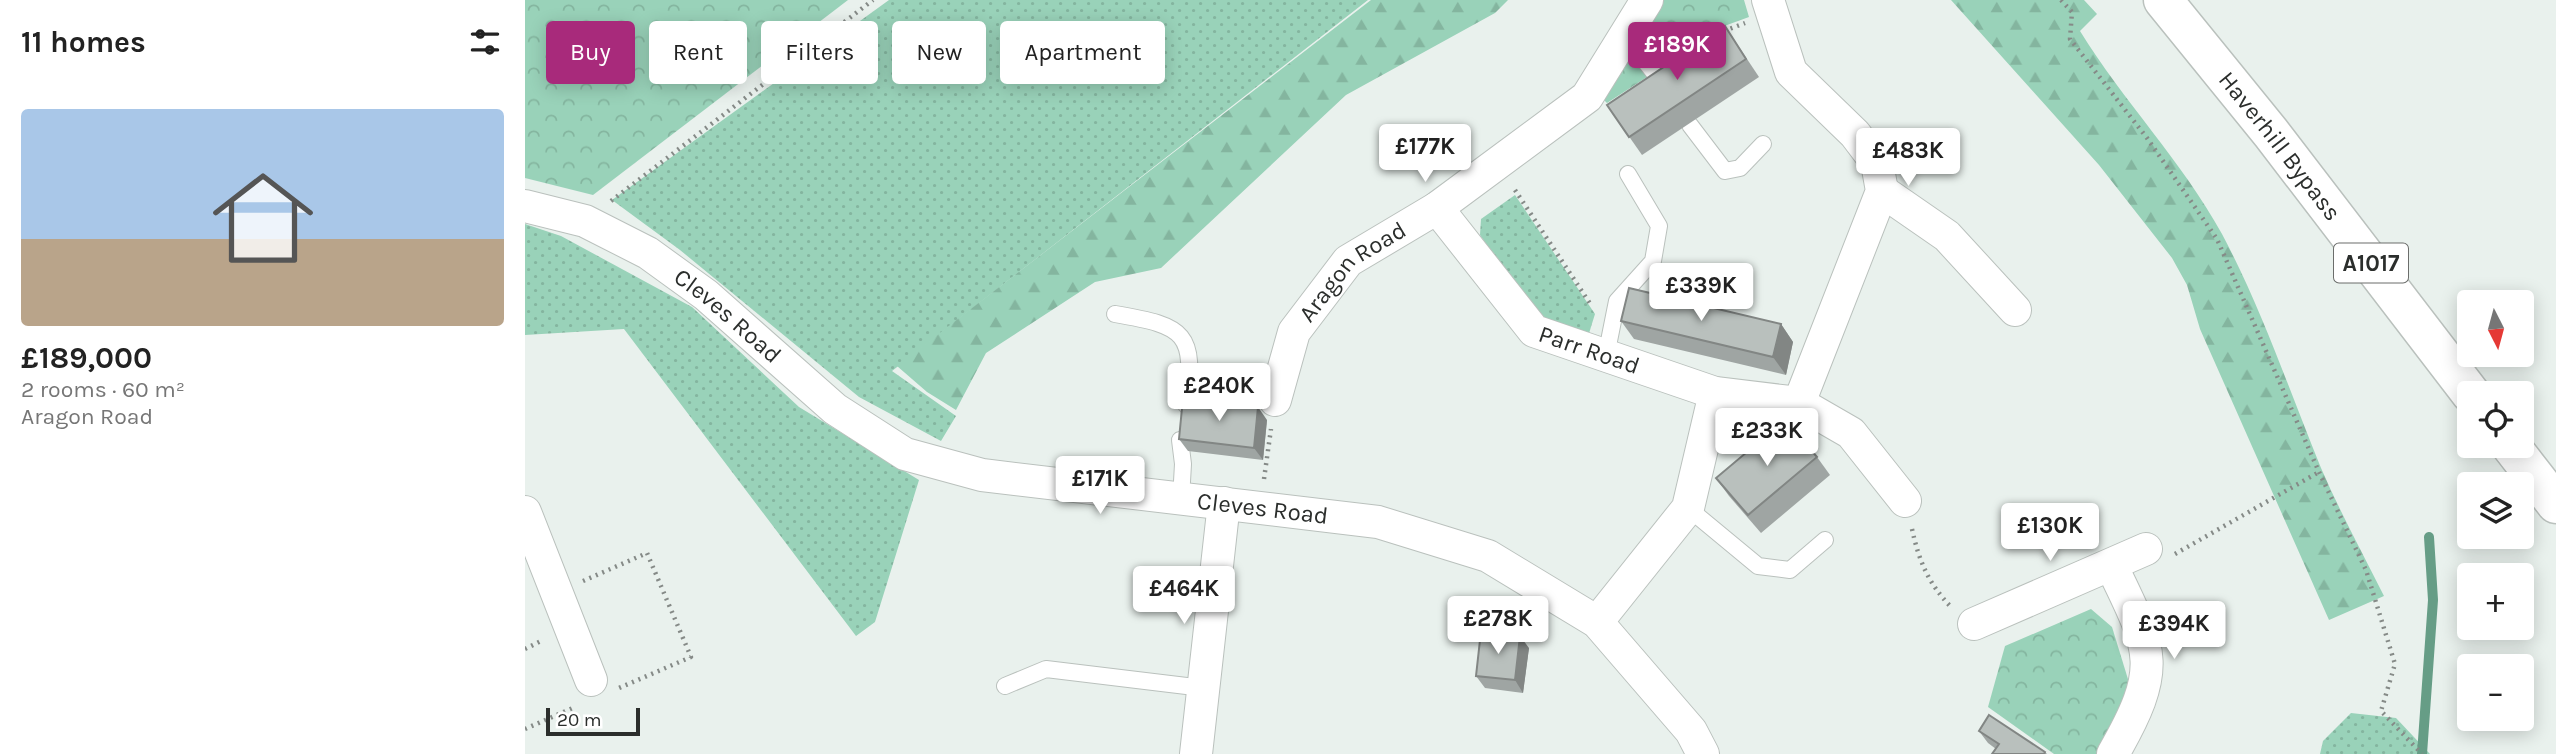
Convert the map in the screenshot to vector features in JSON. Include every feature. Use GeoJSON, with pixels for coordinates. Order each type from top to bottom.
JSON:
{"type":"FeatureCollection","features":[{"type":"Feature","properties":{"kind":"main road","name":"Haverhill Bypass"},"geometry":{"type":"LineString","coordinates":[[2164,0],[2271,133],[2461,381]]}},
{"type":"Feature","properties":{"kind":"main road"},"geometry":{"type":"LineString","coordinates":[[2520,458],[2556,504]]}},
{"type":"Feature","properties":{"kind":"street","name":"Aragon Road"},"geometry":{"type":"LineString","coordinates":[[1275,400],[1294,332],[1348,261],[1437,208],[1587,97],[1647,0]]}},
{"type":"Feature","properties":{"kind":"street"},"geometry":{"type":"LineString","coordinates":[[1768,0],[1791,72],[1862,144],[1877,163],[1882,191],[1799,402]]}},
{"type":"Feature","properties":{"kind":"street"},"geometry":{"type":"LineString","coordinates":[[1882,191],[1947,236],[2015,310]]}},
{"type":"Feature","properties":{"kind":"street","name":"Cleves Road"},"geometry":{"type":"LineString","coordinates":[[525,206],[585,221],[658,260],[706,295],[835,409],[905,454],[982,475],[1378,522],[1489,556],[1597,622],[1691,731],[1703,754]]}},
{"type":"Feature","properties":{"kind":"street","name":"Parr Road"},"geometry":{"type":"LineString","coordinates":[[1437,208],[1534,331],[1715,393],[1799,402],[1851,433],[1905,501]]}},
{"type":"Feature","properties":{"kind":"street"},"geometry":{"type":"LineString","coordinates":[[1597,622],[1688,508],[1715,393]]}},
{"type":"Feature","properties":{"kind":"street"},"geometry":{"type":"LineString","coordinates":[[1196,754],[1224,503]]}},
{"type":"Feature","properties":{"kind":"street"},"geometry":{"type":"LineString","coordinates":[[525,512],[594,689]]}},
{"type":"Feature","properties":{"kind":"street"},"geometry":{"type":"LineString","coordinates":[[1974,624],[2146,549]]}},
{"type":"Feature","properties":{"kind":"street"},"geometry":{"type":"LineString","coordinates":[[2111,565],[2143,631],[2149,673],[2136,713],[2113,754]]}},
{"type":"Feature","properties":{"kind":"lane"},"geometry":{"type":"LineString","coordinates":[[1625,36],[1667,90]]}},
{"type":"Feature","properties":{"kind":"lane"},"geometry":{"type":"LineString","coordinates":[[1689,125],[1725,171],[1740,168],[1763,144]]}},
{"type":"Feature","properties":{"kind":"lane"},"geometry":{"type":"LineString","coordinates":[[1606,356],[1617,301],[1653,261],[1659,226],[1628,174]]}},
{"type":"Feature","properties":{"kind":"lane"},"geometry":{"type":"LineString","coordinates":[[1115,314],[1163,325],[1181,335],[1191,362],[1186,405]]}},
{"type":"Feature","properties":{"kind":"lane"},"geometry":{"type":"LineString","coordinates":[[1180,440],[1183,464],[1181,499]]}},
{"type":"Feature","properties":{"kind":"lane"},"geometry":{"type":"LineString","coordinates":[[1688,508],[1758,566],[1790,569],[1825,540]]}},
{"type":"Feature","properties":{"kind":"lane"},"geometry":{"type":"LineString","coordinates":[[1005,686],[1046,669],[1203,688]]}},
{"type":"Feature","properties":{"kind":"path"},"geometry":{"type":"LineString","coordinates":[[585,221],[873,0]]}},
{"type":"Feature","properties":{"kind":"path"},"geometry":{"type":"LineString","coordinates":[[2061,0],[2072,12],[2070,39],[2147,138],[2217,239],[2319,472],[2367,570],[2395,663],[2381,710],[2422,754]]}},
{"type":"Feature","properties":{"kind":"path"},"geometry":{"type":"LineString","coordinates":[[1260,507],[1275,400]]}},
{"type":"Feature","properties":{"kind":"path"},"geometry":{"type":"LineString","coordinates":[[2146,549],[2178,555],[2319,472]]}},
{"type":"Feature","properties":{"kind":"path"},"geometry":{"type":"LineString","coordinates":[[1905,501],[1917,551],[1930,585],[1950,606],[1974,624]]}},
{"type":"Feature","properties":{"kind":"path"},"geometry":{"type":"LineString","coordinates":[[525,729],[594,689],[691,657],[647,553],[556,592]]}},
{"type":"Feature","properties":{"kind":"green space"},"geometry":{"type":"Polygon","coordinates":[[[525,0],[848,0],[821,21],[761,21],[761,67],[747,77],[747,21],[649,21],[649,84],[738,84],[593,195],[525,178],[525,0]]]}},
{"type":"Feature","properties":{"kind":"green space"},"geometry":{"type":"Polygon","coordinates":[[[889,0],[1368,0],[892,371],[956,416],[941,441],[859,397],[680,250],[612,200],[773,84],[878,84],[878,21],[860,21],[889,0]]]}},
{"type":"Feature","properties":{"kind":"green space"},"geometry":{"type":"Polygon","coordinates":[[[1371,0],[1508,0],[1495,13],[1346,95],[1161,268],[1095,282],[986,353],[956,410],[927,392],[897,366],[1371,0]]]}},
{"type":"Feature","properties":{"kind":"green space"},"geometry":{"type":"Polygon","coordinates":[[[1664,0],[1744,0],[1749,17],[1727,25],[1607,103],[1604,100],[1664,0]]]}},
{"type":"Feature","properties":{"kind":"green space"},"geometry":{"type":"Polygon","coordinates":[[[1951,0],[2084,0],[2097,14],[2080,31],[2189,181],[2222,234],[2262,320],[2328,484],[2384,596],[2329,620],[2200,329],[2187,285],[2172,258],[2099,165],[1951,0]]]}},
{"type":"Feature","properties":{"kind":"green space"},"geometry":{"type":"Polygon","coordinates":[[[1515,195],[1595,314],[1586,343],[1540,324],[1480,235],[1481,219],[1515,195]]]}},
{"type":"Feature","properties":{"kind":"green space"},"geometry":{"type":"Polygon","coordinates":[[[525,224],[561,236],[692,307],[799,407],[919,480],[875,622],[856,636],[624,329],[525,335],[525,224]]]}},
{"type":"Feature","properties":{"kind":"green space"},"geometry":{"type":"Polygon","coordinates":[[[2091,609],[2112,627],[2131,689],[2098,754],[2054,754],[1988,707],[2005,646],[2091,609]]]}},
{"type":"Feature","properties":{"kind":"green space"},"geometry":{"type":"Polygon","coordinates":[[[2351,713],[2396,718],[2430,754],[2320,754],[2323,741],[2351,713]]]}},
{"type":"Feature","properties":{"kind":"building"},"geometry":{"type":"Polygon","coordinates":[[[1725,26],[1746,59],[1629,137],[1607,105],[1725,26]]]}},
{"type":"Feature","properties":{"kind":"building"},"geometry":{"type":"Polygon","coordinates":[[[1629,288],[1781,324],[1773,357],[1621,321],[1629,288]]]}},
{"type":"Feature","properties":{"kind":"building"},"geometry":{"type":"Polygon","coordinates":[[[1183,398],[1258,407],[1254,448],[1179,439],[1183,398]]]}},
{"type":"Feature","properties":{"kind":"building"},"geometry":{"type":"Polygon","coordinates":[[[1785,420],[1817,457],[1748,515],[1716,478],[1785,420]]]}},
{"type":"Feature","properties":{"kind":"building"},"geometry":{"type":"Polygon","coordinates":[[[1481,631],[1520,636],[1515,680],[1476,676],[1481,631]]]}},
{"type":"Feature","properties":{"kind":"building"},"geometry":{"type":"Polygon","coordinates":[[[1989,715],[2045,752],[2044,754],[1992,754],[1999,744],[1979,731],[1989,715]]]}},
{"type":"Feature","properties":{"kind":"waterway"},"geometry":{"type":"LineString","coordinates":[[2422,754],[2433,600],[2429,537]]}}]}
